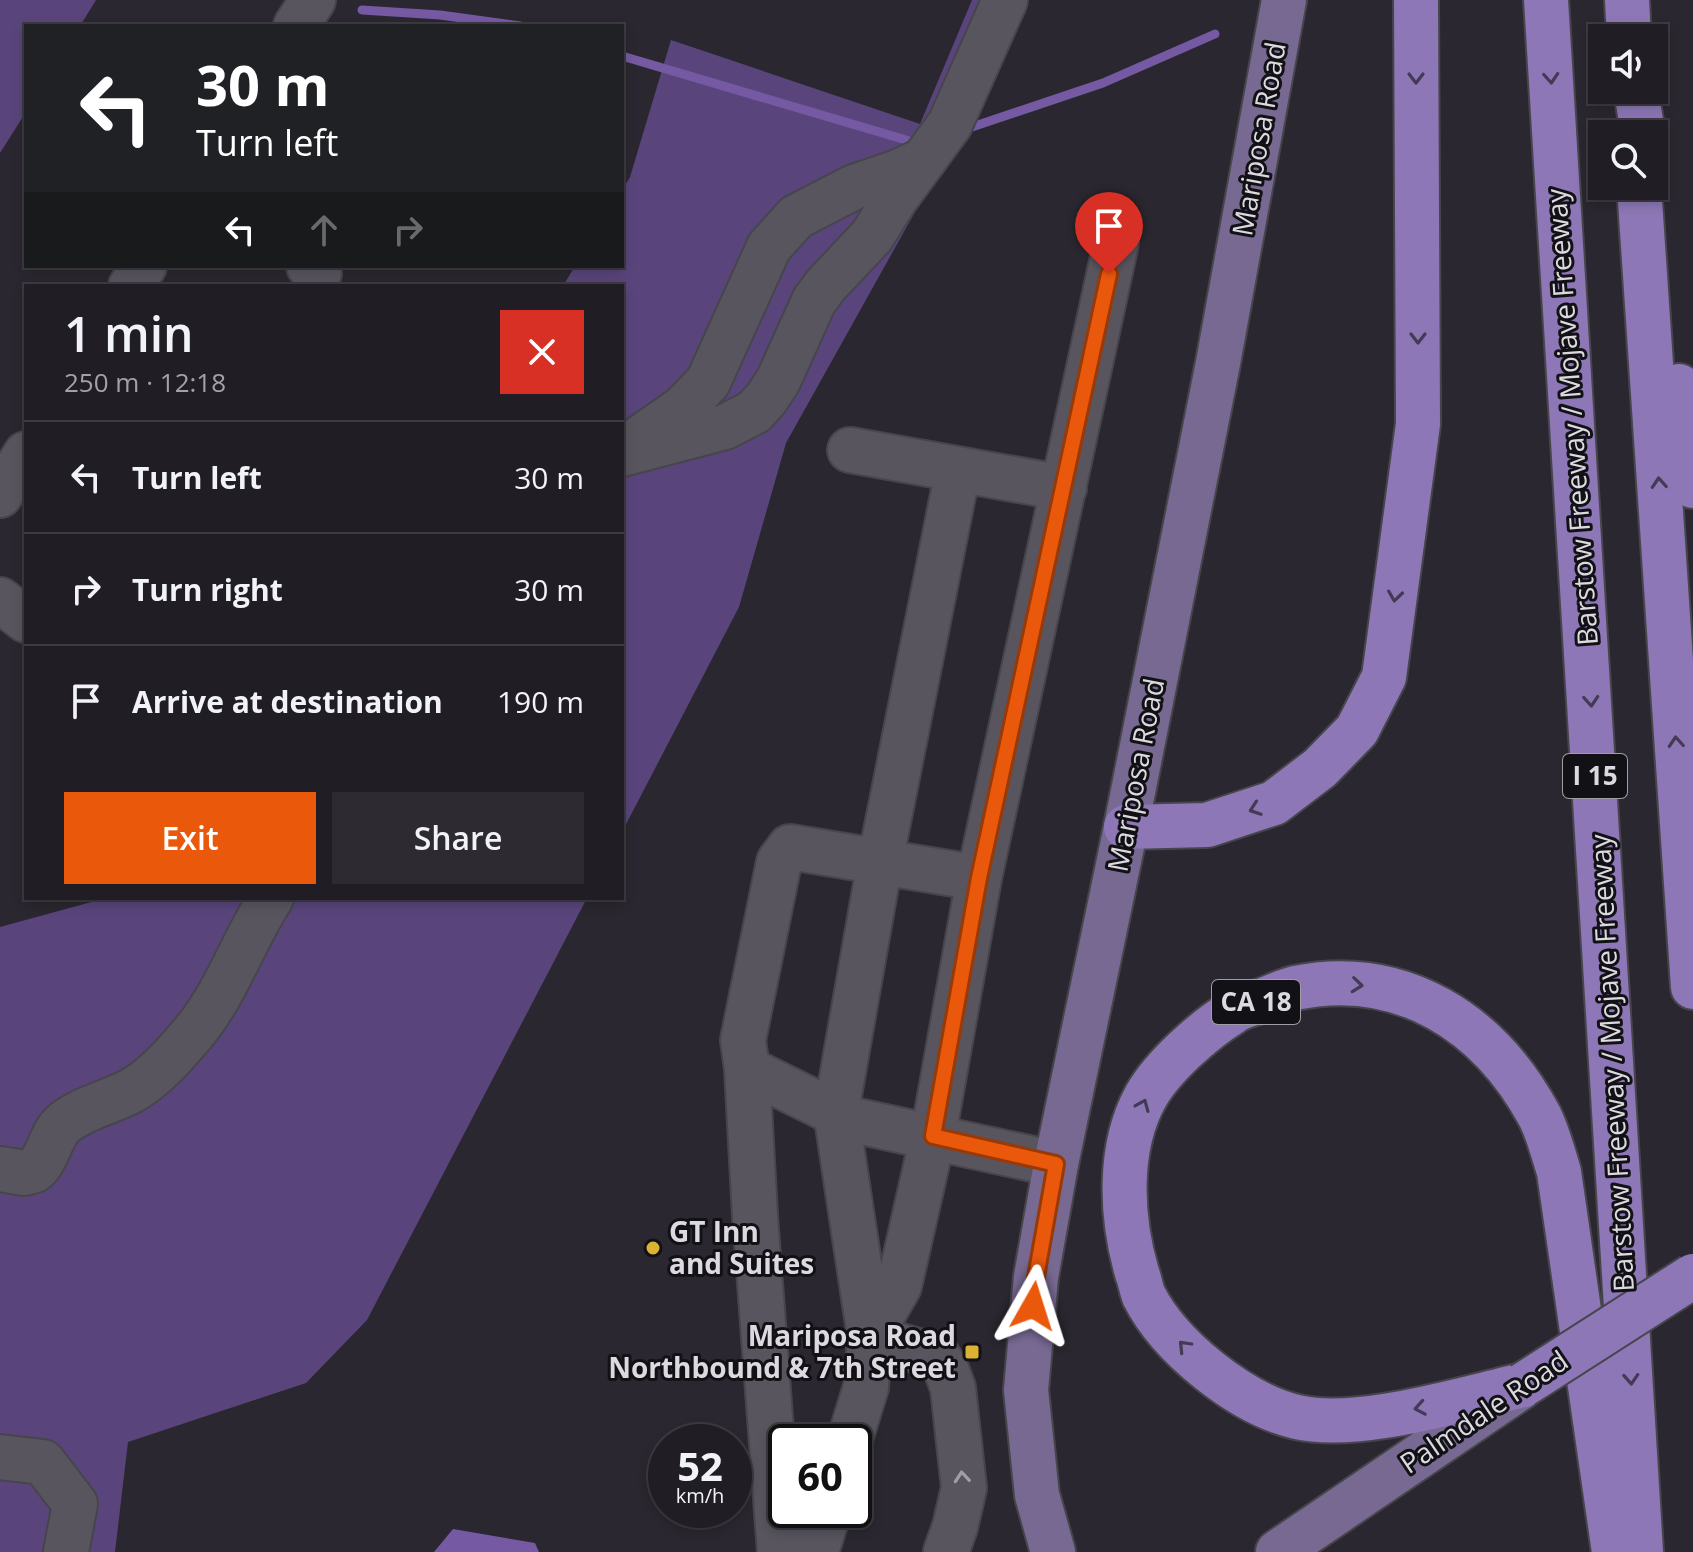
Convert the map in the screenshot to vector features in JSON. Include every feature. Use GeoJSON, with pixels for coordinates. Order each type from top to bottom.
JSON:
{"type":"FeatureCollection","features":[{"type":"Feature","properties":{"kind":"highway"},"geometry":{"type":"LineString","coordinates":[[1126,827],[1207,825],[1274,803],[1320,768],[1357,730],[1384,677],[1418,424],[1416,0]]}},
{"type":"Feature","properties":{"kind":"highway","name":"Barstow Freeway / Mojave Freeway"},"geometry":{"type":"LineString","coordinates":[[1546,0],[1641,1552]]}},
{"type":"Feature","properties":{"kind":"highway"},"geometry":{"type":"LineString","coordinates":[[1640,200],[1693,987]]}},
{"type":"Feature","properties":{"kind":"highway"},"geometry":{"type":"LineString","coordinates":[[1652,200],[1693,486]]}},
{"type":"Feature","properties":{"kind":"highway","name":"CA 18"},"geometry":{"type":"LineString","coordinates":[[1523,1385],[1432,1407],[1342,1421],[1297,1417],[1248,1398],[1205,1368],[1168,1329],[1144,1295],[1128,1241],[1123,1193],[1132,1136],[1146,1096],[1179,1056],[1234,1010],[1294,988],[1349,983],[1405,992],[1459,1020],[1500,1057],[1539,1116],[1559,1172],[1614,1552]]}},
{"type":"Feature","properties":{"kind":"highway","name":"Palmdale Road"},"geometry":{"type":"LineString","coordinates":[[1523,1385],[1693,1276]]}},
{"type":"Feature","properties":{"kind":"main road","name":"Mariposa Road"},"geometry":{"type":"LineString","coordinates":[[1053,1552],[1037,1495],[1026,1390],[1036,1277],[1056,1164],[1218,363],[1284,0]]}},
{"type":"Feature","properties":{"kind":"main road","name":"Palmdale Road"},"geometry":{"type":"LineString","coordinates":[[1278,1552],[1523,1385]]}},
{"type":"Feature","properties":{"kind":"street"},"geometry":{"type":"LineString","coordinates":[[297,24],[313,0]]}},
{"type":"Feature","properties":{"kind":"street"},"geometry":{"type":"LineString","coordinates":[[624,452],[725,427],[754,412],[778,381],[814,301],[872,236],[950,124],[1005,0]]}},
{"type":"Feature","properties":{"kind":"street"},"geometry":{"type":"LineString","coordinates":[[624,451],[683,408],[708,382],[769,247],[796,217],[854,187],[924,160]]}},
{"type":"Feature","properties":{"kind":"street"},"geometry":{"type":"LineString","coordinates":[[870,1337],[899,1286],[933,1136],[979,878],[1116,243]]}},
{"type":"Feature","properties":{"kind":"street"},"geometry":{"type":"LineString","coordinates":[[850,450],[1064,488]]}},
{"type":"Feature","properties":{"kind":"street"},"geometry":{"type":"LineString","coordinates":[[0,495],[24,457]]}},
{"type":"Feature","properties":{"kind":"street"},"geometry":{"type":"LineString","coordinates":[[855,1424],[866,1387],[870,1337],[836,1112],[880,862],[958,470]]}},
{"type":"Feature","properties":{"kind":"street"},"geometry":{"type":"LineString","coordinates":[[0,600],[24,618]]}},
{"type":"Feature","properties":{"kind":"street"},"geometry":{"type":"LineString","coordinates":[[780,1552],[743,1040],[779,862],[790,847],[979,878]]}},
{"type":"Feature","properties":{"kind":"street"},"geometry":{"type":"LineString","coordinates":[[0,1169],[24,1173],[35,1170],[61,1126],[74,1116],[134,1089],[150,1078],[215,1005],[253,925],[270,900]]}},
{"type":"Feature","properties":{"kind":"street"},"geometry":{"type":"LineString","coordinates":[[747,1069],[848,1119],[1056,1164]]}},
{"type":"Feature","properties":{"kind":"street"},"geometry":{"type":"LineString","coordinates":[[870,1337],[938,1357],[950,1379],[964,1488],[946,1552]]}},
{"type":"Feature","properties":{"kind":"street"},"geometry":{"type":"LineString","coordinates":[[0,1457],[43,1462],[75,1504],[66,1552]]}},
{"type":"Feature","properties":{"kind":"street"},"geometry":{"type":"LineString","coordinates":[[816,1552],[823,1528]]}},
{"type":"Feature","properties":{"kind":"shaded area"},"geometry":{"type":"Polygon","coordinates":[[[0,0],[96,0],[81,24],[24,24],[24,115],[0,153],[0,0]]]}},
{"type":"Feature","properties":{"kind":"shaded area"},"geometry":{"type":"Polygon","coordinates":[[[972,0],[1015,0],[963,126],[786,443],[739,607],[624,828],[624,284],[564,284],[574,268],[624,268],[624,187],[630,177],[671,40],[920,124],[972,0]]]}},
{"type":"Feature","properties":{"kind":"shaded area"},"geometry":{"type":"Polygon","coordinates":[[[99,900],[586,900],[367,1320],[306,1383],[128,1442],[115,1552],[0,1552],[0,927],[99,900]]]}},
{"type":"Feature","properties":{"kind":"shaded area"},"geometry":{"type":"Polygon","coordinates":[[[453,1529],[535,1543],[539,1552],[434,1552],[453,1529]]]}},
{"type":"Feature","properties":{"kind":"waterway"},"geometry":{"type":"LineString","coordinates":[[362,10],[440,15],[505,24]]}},
{"type":"Feature","properties":{"kind":"waterway"},"geometry":{"type":"LineString","coordinates":[[960,131],[1103,83],[1215,34]]}},
{"type":"Feature","properties":{"kind":"waterway"},"geometry":{"type":"LineString","coordinates":[[624,57],[913,142],[919,141]]}},
{"type":"Feature","properties":{"kind":"place","name":"GT Inn and Suites"},"geometry":{"type":"Point","coordinates":[653,1248]}},
{"type":"Feature","properties":{"kind":"place","name":"Mariposa Road Northbound & 7th Street"},"geometry":{"type":"Point","coordinates":[972,1352]}},
{"type":"Feature","properties":{"kind":"route"},"geometry":{"type":"LineString","coordinates":[[1033,1306],[1056,1164],[933,1136],[979,878],[1109,274]]}}]}
